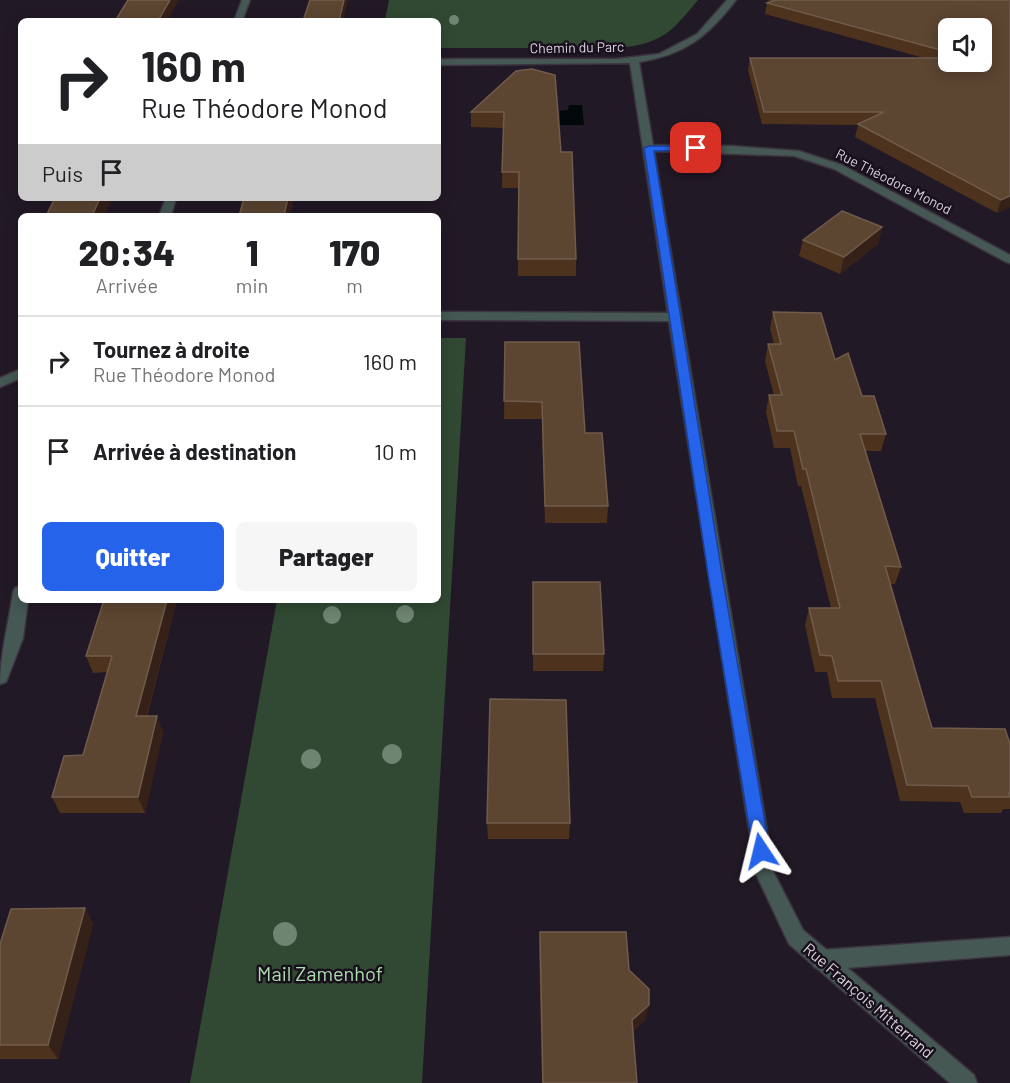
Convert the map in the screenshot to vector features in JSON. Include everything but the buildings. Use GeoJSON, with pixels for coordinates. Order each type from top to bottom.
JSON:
{"type":"FeatureCollection","features":[{"type":"Feature","properties":{"kind":"street"},"geometry":{"type":"LineString","coordinates":[[238,18],[246,0]]}},
{"type":"Feature","properties":{"kind":"street","name":"Chemin du Parc"},"geometry":{"type":"LineString","coordinates":[[441,62],[616,62],[661,56],[700,36],[732,0]]}},
{"type":"Feature","properties":{"kind":"street","name":"Rue François Mitterrand"},"geometry":{"type":"LineString","coordinates":[[634,60],[765,874],[796,937],[966,1083]]}},
{"type":"Feature","properties":{"kind":"street","name":"Rue Théodore Monod"},"geometry":{"type":"LineString","coordinates":[[649,148],[732,149],[795,153],[838,167],[1010,260]]}},
{"type":"Feature","properties":{"kind":"street"},"geometry":{"type":"LineString","coordinates":[[441,316],[675,317]]}},
{"type":"Feature","properties":{"kind":"street"},"geometry":{"type":"LineString","coordinates":[[0,383],[18,374]]}},
{"type":"Feature","properties":{"kind":"street"},"geometry":{"type":"LineString","coordinates":[[0,677],[15,638],[20,603]]}},
{"type":"Feature","properties":{"kind":"street"},"geometry":{"type":"LineString","coordinates":[[821,960],[1010,946]]}},
{"type":"Feature","properties":{"kind":"green space"},"geometry":{"type":"Polygon","coordinates":[[[389,0],[698,0],[664,35],[655,40],[617,48],[441,48],[441,18],[386,18],[389,0]]]}},
{"type":"Feature","properties":{"kind":"green space","name":"Mail Zamenhof"},"geometry":{"type":"Polygon","coordinates":[[[441,338],[466,338],[422,1083],[190,1083],[276,603],[441,603],[441,338]]]}},
{"type":"Feature","properties":{"kind":"shaded area"},"geometry":{"type":"Polygon","coordinates":[[[569,105],[582,105],[584,125],[560,125],[560,111],[568,110],[569,105]]]}},
{"type":"Feature","properties":{"kind":"route"},"geometry":{"type":"LineString","coordinates":[[696,148],[649,148],[715,574],[761,851]]}}]}
